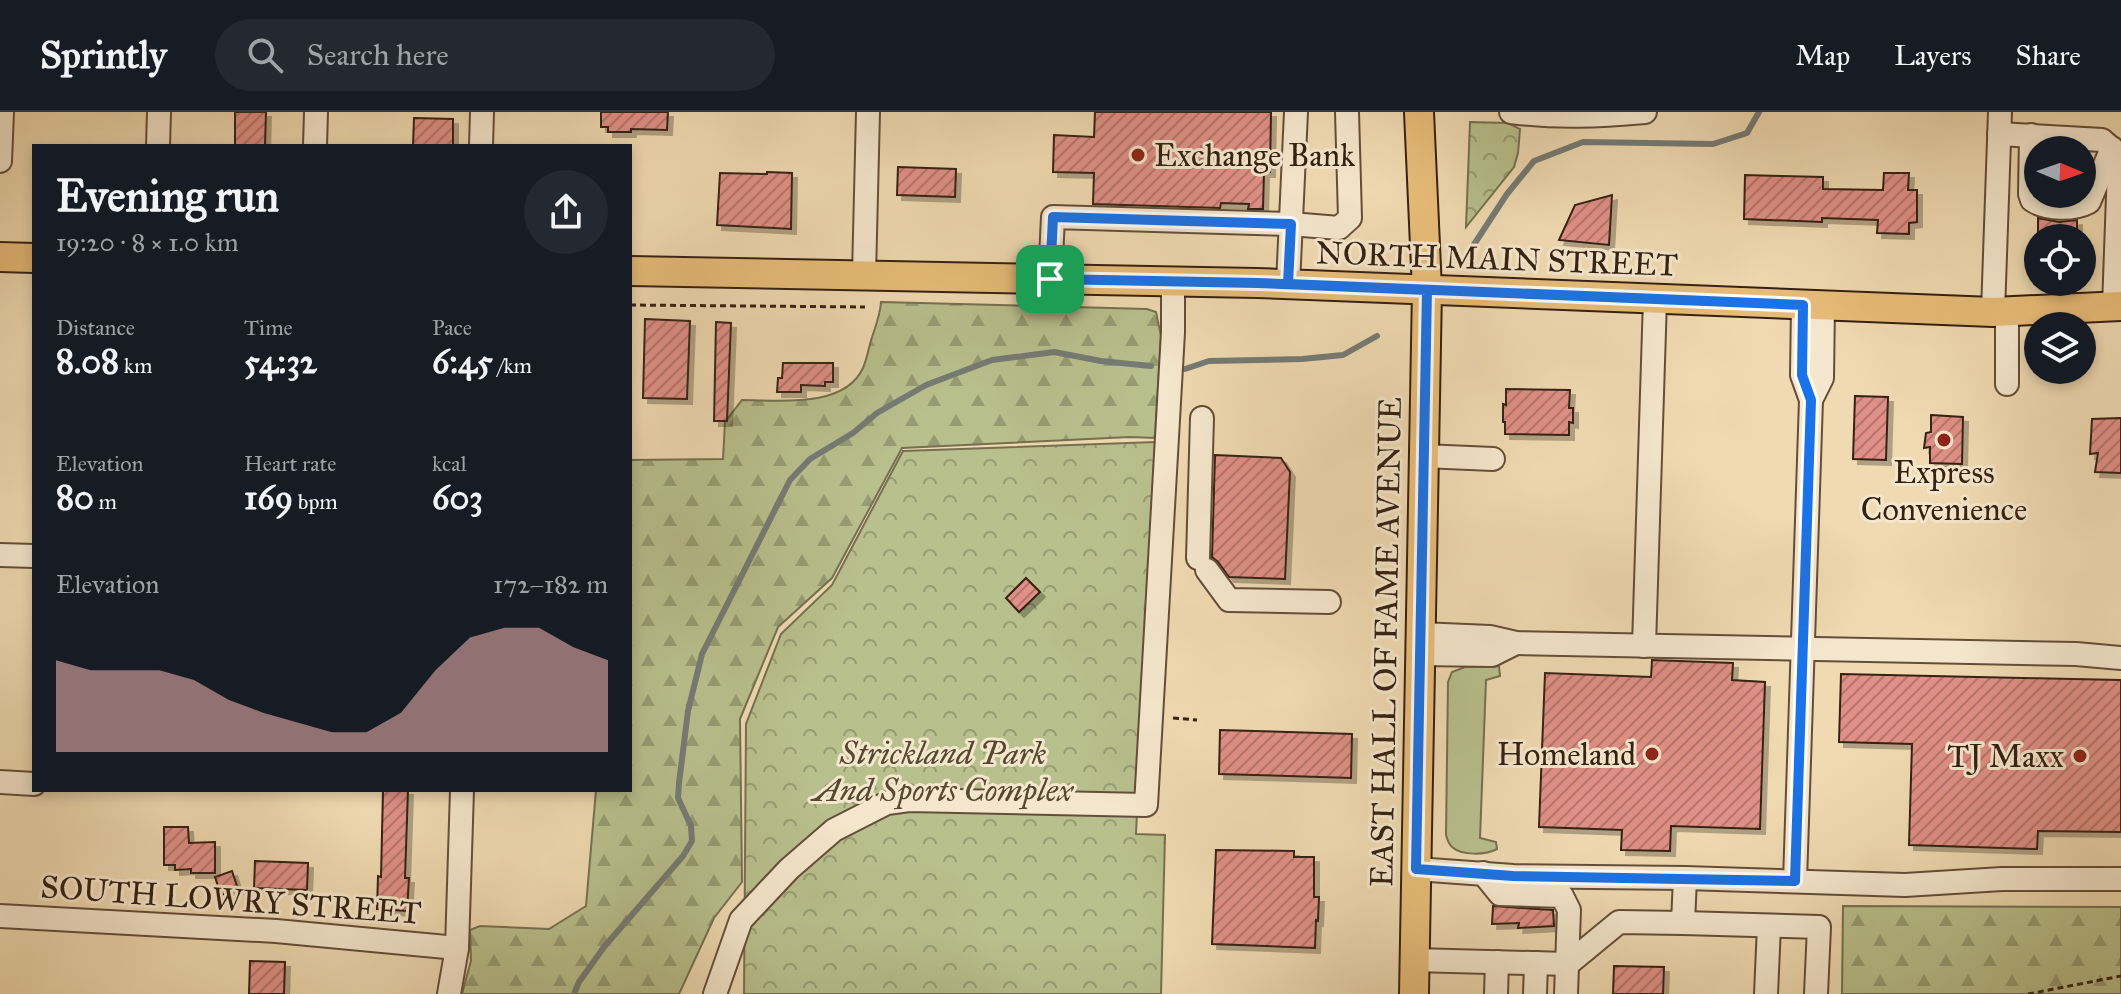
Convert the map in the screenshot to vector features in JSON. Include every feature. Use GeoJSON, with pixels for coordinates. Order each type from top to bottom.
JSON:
{"type":"FeatureCollection","features":[{"type":"Feature","properties":{"kind":"main road","name":"EAST HALL OF FAME AVENUE"},"geometry":{"type":"LineString","coordinates":[[1414,994],[1427,290],[1419,112]]}},
{"type":"Feature","properties":{"kind":"main road"},"geometry":{"type":"LineString","coordinates":[[0,257],[32,258]]}},
{"type":"Feature","properties":{"kind":"main road","name":"NORTH MAIN STREET"},"geometry":{"type":"LineString","coordinates":[[632,271],[1288,284],[2000,311],[2117,306]]}},
{"type":"Feature","properties":{"kind":"street"},"geometry":{"type":"LineString","coordinates":[[0,161],[2,112]]}},
{"type":"Feature","properties":{"kind":"street"},"geometry":{"type":"LineString","coordinates":[[158,144],[159,112]]}},
{"type":"Feature","properties":{"kind":"street"},"geometry":{"type":"LineString","coordinates":[[315,144],[316,112]]}},
{"type":"Feature","properties":{"kind":"street"},"geometry":{"type":"LineString","coordinates":[[481,144],[482,112]]}},
{"type":"Feature","properties":{"kind":"street"},"geometry":{"type":"LineString","coordinates":[[864,275],[868,112]]}},
{"type":"Feature","properties":{"kind":"street"},"geometry":{"type":"LineString","coordinates":[[1288,284],[1296,112]]}},
{"type":"Feature","properties":{"kind":"street"},"geometry":{"type":"LineString","coordinates":[[1050,279],[1053,217],[1339,228],[1350,218],[1347,112]]}},
{"type":"Feature","properties":{"kind":"street"},"geometry":{"type":"LineString","coordinates":[[1511,112],[1581,117],[1645,112]]}},
{"type":"Feature","properties":{"kind":"street"},"geometry":{"type":"LineString","coordinates":[[2007,384],[2000,311],[2000,123],[2031,135],[2102,140],[2112,148],[2119,168],[2117,306]]}},
{"type":"Feature","properties":{"kind":"street"},"geometry":{"type":"LineString","coordinates":[[2031,135],[2030,194],[2032,200],[2044,206],[2081,206],[2089,202],[2112,148]]}},
{"type":"Feature","properties":{"kind":"street"},"geometry":{"type":"LineString","coordinates":[[719,990],[741,920],[789,869],[834,830],[887,803],[909,800],[1146,805],[1173,332],[1173,282]]}},
{"type":"Feature","properties":{"kind":"street"},"geometry":{"type":"LineString","coordinates":[[1644,646],[1655,299]]}},
{"type":"Feature","properties":{"kind":"street"},"geometry":{"type":"LineString","coordinates":[[1795,881],[1811,400],[1802,375],[1813,305]]}},
{"type":"Feature","properties":{"kind":"street"},"geometry":{"type":"LineString","coordinates":[[1202,418],[1202,564],[1229,600],[1329,602]]}},
{"type":"Feature","properties":{"kind":"street"},"geometry":{"type":"LineString","coordinates":[[1423,456],[1493,459]]}},
{"type":"Feature","properties":{"kind":"street"},"geometry":{"type":"LineString","coordinates":[[0,555],[32,556]]}},
{"type":"Feature","properties":{"kind":"street"},"geometry":{"type":"LineString","coordinates":[[1420,644],[1490,637],[1516,643],[2076,654],[2121,658]]}},
{"type":"Feature","properties":{"kind":"street"},"geometry":{"type":"LineString","coordinates":[[0,782],[32,784]]}},
{"type":"Feature","properties":{"kind":"street"},"geometry":{"type":"LineString","coordinates":[[449,994],[457,948],[462,792]]}},
{"type":"Feature","properties":{"kind":"street"},"geometry":{"type":"LineString","coordinates":[[1416,869],[1513,876],[1905,885],[2002,879],[2121,879]]}},
{"type":"Feature","properties":{"kind":"street"},"geometry":{"type":"LineString","coordinates":[[1483,873],[1500,894],[1562,896],[1569,910],[1566,994]]}},
{"type":"Feature","properties":{"kind":"street"},"geometry":{"type":"LineString","coordinates":[[1683,923],[1685,878]]}},
{"type":"Feature","properties":{"kind":"street","name":"SOUTH LOWRY STREET"},"geometry":{"type":"LineString","coordinates":[[0,916],[276,931],[457,948]]}},
{"type":"Feature","properties":{"kind":"street"},"geometry":{"type":"LineString","coordinates":[[1414,960],[1568,964],[1619,922],[1819,927],[1816,994]]}},
{"type":"Feature","properties":{"kind":"street"},"geometry":{"type":"LineString","coordinates":[[1766,994],[1769,926]]}},
{"type":"Feature","properties":{"kind":"street"},"geometry":{"type":"LineString","coordinates":[[1496,994],[1497,962]]}},
{"type":"Feature","properties":{"kind":"street"},"geometry":{"type":"LineString","coordinates":[[1535,994],[1536,963]]}},
{"type":"Feature","properties":{"kind":"path"},"geometry":{"type":"LineString","coordinates":[[632,305],[865,307]]}},
{"type":"Feature","properties":{"kind":"path"},"geometry":{"type":"LineString","coordinates":[[1173,718],[1197,720]]}},
{"type":"Feature","properties":{"kind":"path"},"geometry":{"type":"LineString","coordinates":[[2028,994],[2121,976]]}},
{"type":"Feature","properties":{"kind":"green space"},"geometry":{"type":"Polygon","coordinates":[[[1470,122],[1508,123],[1520,129],[1514,167],[1466,227],[1470,122]]]}},
{"type":"Feature","properties":{"kind":"green space"},"geometry":{"type":"Polygon","coordinates":[[[881,302],[1147,309],[1156,312],[1161,336],[1155,438],[902,448],[832,578],[778,627],[740,719],[742,882],[714,918],[679,994],[462,994],[471,961],[470,930],[480,926],[549,929],[586,906],[596,792],[632,792],[632,460],[723,459],[725,422],[742,400],[791,401],[826,396],[841,390],[854,381],[863,368],[881,302]]]}},
{"type":"Feature","properties":{"kind":"green space","name":"Strickland Park And Sports Complex"},"geometry":{"type":"Polygon","coordinates":[[[1155,442],[1136,834],[1165,835],[1161,994],[744,994],[746,724],[781,634],[832,585],[903,451],[1155,442]]]}},
{"type":"Feature","properties":{"kind":"green space"},"geometry":{"type":"Polygon","coordinates":[[[1499,666],[1500,676],[1486,680],[1480,838],[1496,842],[1497,849],[1468,853],[1452,847],[1446,835],[1448,682],[1452,672],[1465,667],[1499,666]]]}},
{"type":"Feature","properties":{"kind":"green space"},"geometry":{"type":"Polygon","coordinates":[[[1843,906],[2121,907],[2121,994],[1842,994],[1843,906]]]}},
{"type":"Feature","properties":{"kind":"building"},"geometry":{"type":"Polygon","coordinates":[[[235,112],[266,112],[265,144],[235,144],[235,112]]]}},
{"type":"Feature","properties":{"kind":"building"},"geometry":{"type":"Polygon","coordinates":[[[601,112],[668,112],[667,130],[608,132],[608,127],[601,127],[601,112]]]}},
{"type":"Feature","properties":{"kind":"building","name":"Exchange Bank"},"geometry":{"type":"Polygon","coordinates":[[[1095,112],[1271,112],[1270,172],[1264,172],[1263,209],[1248,209],[1249,204],[1221,203],[1220,208],[1093,204],[1094,173],[1053,172],[1054,135],[1094,137],[1095,112]]]}},
{"type":"Feature","properties":{"kind":"building"},"geometry":{"type":"Polygon","coordinates":[[[414,118],[453,119],[453,144],[413,144],[414,118]]]}},
{"type":"Feature","properties":{"kind":"building"},"geometry":{"type":"Polygon","coordinates":[[[898,167],[956,169],[955,197],[897,195],[898,167]]]}},
{"type":"Feature","properties":{"kind":"building"},"geometry":{"type":"Polygon","coordinates":[[[720,173],[792,173],[791,229],[717,225],[720,173]]]}},
{"type":"Feature","properties":{"kind":"building"},"geometry":{"type":"Polygon","coordinates":[[[1884,173],[1909,173],[1908,190],[1917,190],[1917,222],[1909,223],[1909,234],[1877,233],[1878,220],[1822,218],[1822,222],[1744,219],[1745,175],[1823,177],[1823,189],[1883,190],[1884,173]]]}},
{"type":"Feature","properties":{"kind":"building"},"geometry":{"type":"Polygon","coordinates":[[[1612,195],[1609,245],[1559,240],[1575,205],[1612,195]]]}},
{"type":"Feature","properties":{"kind":"building"},"geometry":{"type":"Polygon","coordinates":[[[2038,218],[2059,222],[2077,220],[2077,224],[2038,224],[2038,218]]]}},
{"type":"Feature","properties":{"kind":"building"},"geometry":{"type":"Polygon","coordinates":[[[645,319],[690,321],[687,399],[643,398],[645,319]]]}},
{"type":"Feature","properties":{"kind":"building"},"geometry":{"type":"Polygon","coordinates":[[[716,322],[731,323],[727,421],[714,421],[716,322]]]}},
{"type":"Feature","properties":{"kind":"building"},"geometry":{"type":"Polygon","coordinates":[[[783,363],[833,363],[833,382],[825,382],[825,386],[801,385],[801,392],[777,392],[783,363]]]}},
{"type":"Feature","properties":{"kind":"building"},"geometry":{"type":"Polygon","coordinates":[[[1506,389],[1570,390],[1569,408],[1573,408],[1573,423],[1569,422],[1569,435],[1505,434],[1503,404],[1506,405],[1506,389]]]}},
{"type":"Feature","properties":{"kind":"building"},"geometry":{"type":"Polygon","coordinates":[[[1855,396],[1888,397],[1886,460],[1853,459],[1855,396]]]}},
{"type":"Feature","properties":{"kind":"building","name":"Express Convenience"},"geometry":{"type":"Polygon","coordinates":[[[1931,415],[1963,417],[1962,464],[1930,463],[1930,447],[1924,448],[1926,433],[1931,432],[1931,415]]]}},
{"type":"Feature","properties":{"kind":"building"},"geometry":{"type":"Polygon","coordinates":[[[2121,418],[2121,473],[2095,472],[2098,453],[2090,454],[2092,419],[2121,418]]]}},
{"type":"Feature","properties":{"kind":"building"},"geometry":{"type":"Polygon","coordinates":[[[1215,455],[1281,458],[1290,472],[1285,579],[1229,577],[1212,557],[1215,455]]]}},
{"type":"Feature","properties":{"kind":"building"},"geometry":{"type":"Polygon","coordinates":[[[1026,578],[1040,592],[1019,612],[1006,598],[1026,578]]]}},
{"type":"Feature","properties":{"kind":"building","name":"Homeland"},"geometry":{"type":"Polygon","coordinates":[[[1652,660],[1733,663],[1732,680],[1765,682],[1760,829],[1671,826],[1670,851],[1621,850],[1622,830],[1539,827],[1545,673],[1651,677],[1652,660]]]}},
{"type":"Feature","properties":{"kind":"building"},"geometry":{"type":"Polygon","coordinates":[[[1841,674],[2121,680],[2121,832],[2038,831],[2037,849],[1909,845],[1912,744],[1839,742],[1841,674]]]}},
{"type":"Feature","properties":{"kind":"building"},"geometry":{"type":"Polygon","coordinates":[[[1220,730],[1352,734],[1351,778],[1219,774],[1220,730]]]}},
{"type":"Feature","properties":{"kind":"building"},"geometry":{"type":"Polygon","coordinates":[[[383,792],[408,792],[407,911],[377,909],[378,876],[381,877],[383,792]]]}},
{"type":"Feature","properties":{"kind":"building"},"geometry":{"type":"Polygon","coordinates":[[[164,827],[188,827],[189,843],[215,842],[215,873],[191,873],[191,869],[175,870],[175,865],[164,865],[164,827]]]}},
{"type":"Feature","properties":{"kind":"building"},"geometry":{"type":"Polygon","coordinates":[[[1216,850],[1294,851],[1294,857],[1314,857],[1314,897],[1319,897],[1315,948],[1212,944],[1216,850]]]}},
{"type":"Feature","properties":{"kind":"building"},"geometry":{"type":"Polygon","coordinates":[[[255,861],[308,863],[307,890],[254,888],[255,861]]]}},
{"type":"Feature","properties":{"kind":"building"},"geometry":{"type":"Polygon","coordinates":[[[232,871],[238,889],[221,895],[215,877],[232,871]]]}},
{"type":"Feature","properties":{"kind":"building"},"geometry":{"type":"Polygon","coordinates":[[[1493,906],[1553,910],[1554,926],[1518,928],[1519,923],[1492,924],[1493,906]]]}},
{"type":"Feature","properties":{"kind":"building"},"geometry":{"type":"Polygon","coordinates":[[[250,961],[285,962],[284,994],[249,994],[250,961]]]}},
{"type":"Feature","properties":{"kind":"building"},"geometry":{"type":"Polygon","coordinates":[[[1614,966],[1664,967],[1663,994],[1613,994],[1614,966]]]}},
{"type":"Feature","properties":{"kind":"waterway"},"geometry":{"type":"LineString","coordinates":[[1473,246],[1507,194],[1534,161],[1583,142],[1713,144],[1747,133],[1759,112]]}},
{"type":"Feature","properties":{"kind":"waterway"},"geometry":{"type":"LineString","coordinates":[[1185,369],[1209,361],[1343,355],[1377,336]]}},
{"type":"Feature","properties":{"kind":"waterway"},"geometry":{"type":"LineString","coordinates":[[574,994],[604,947],[683,856],[692,841],[691,826],[678,798],[688,711],[702,654],[790,480],[810,459],[853,433],[877,413],[926,385],[992,360],[1054,352],[1151,366]]}},
{"type":"Feature","properties":{"kind":"place","name":"Exchange Bank"},"geometry":{"type":"Point","coordinates":[1138,155]}},
{"type":"Feature","properties":{"kind":"place","name":"Express Convenience"},"geometry":{"type":"Point","coordinates":[1944,440]}},
{"type":"Feature","properties":{"kind":"place","name":"Homeland"},"geometry":{"type":"Point","coordinates":[1652,754]}},
{"type":"Feature","properties":{"kind":"place","name":"TJ Maxx"},"geometry":{"type":"Point","coordinates":[2080,756]}},
{"type":"Feature","properties":{"kind":"route"},"geometry":{"type":"LineString","coordinates":[[1053,217],[1291,224],[1288,284],[1803,305],[1802,375],[1811,400],[1795,881],[1513,876],[1416,869],[1427,290],[1385,289],[1257,283],[1050,279],[1053,217]]}}]}
